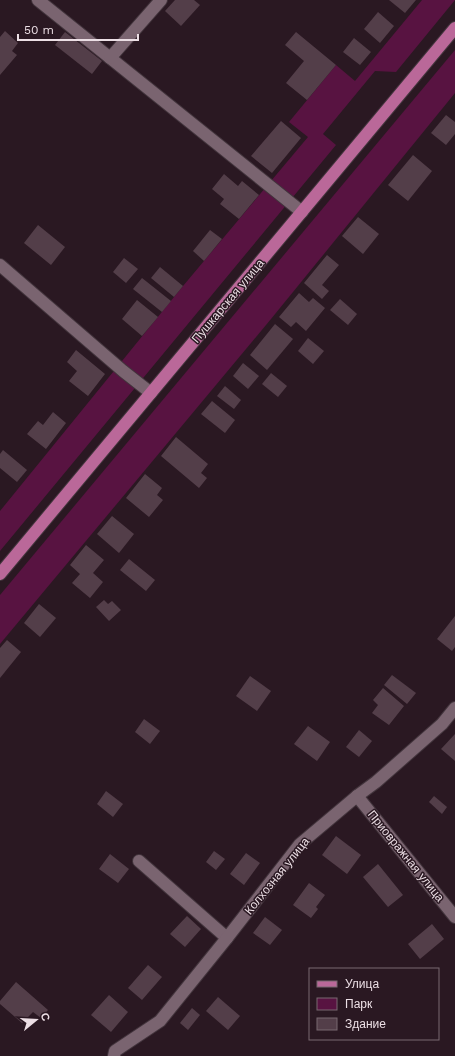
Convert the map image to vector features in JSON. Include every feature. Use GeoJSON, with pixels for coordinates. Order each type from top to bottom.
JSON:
{"type":"FeatureCollection","features":[{"type":"Feature","properties":{"kind":"main road","name":"Пушкарская улица"},"geometry":{"type":"LineString","coordinates":[[0,574],[455,28]]}},
{"type":"Feature","properties":{"kind":"street"},"geometry":{"type":"LineString","coordinates":[[38,0],[302,212]]}},
{"type":"Feature","properties":{"kind":"street"},"geometry":{"type":"LineString","coordinates":[[110,58],[161,0]]}},
{"type":"Feature","properties":{"kind":"street"},"geometry":{"type":"LineString","coordinates":[[0,265],[122,371],[151,393]]}},
{"type":"Feature","properties":{"kind":"street","name":"Колхозная улица"},"geometry":{"type":"LineString","coordinates":[[114,1056],[115,1051],[160,1021],[300,844],[376,782],[442,724],[455,708]]}},
{"type":"Feature","properties":{"kind":"street","name":"Приовражная улица"},"geometry":{"type":"LineString","coordinates":[[357,796],[455,917]]}},
{"type":"Feature","properties":{"kind":"street"},"geometry":{"type":"LineString","coordinates":[[138,861],[227,938]]}},
{"type":"Feature","properties":{"kind":"green space"},"geometry":{"type":"Polygon","coordinates":[[[422,0],[455,0],[396,72],[375,71],[323,134],[336,145],[0,551],[0,511],[183,286],[308,137],[289,122],[336,65],[355,81],[422,0]]]}},
{"type":"Feature","properties":{"kind":"green space"},"geometry":{"type":"Polygon","coordinates":[[[455,50],[455,93],[271,319],[0,644],[0,595],[455,50]]]}},
{"type":"Feature","properties":{"kind":"building"},"geometry":{"type":"Polygon","coordinates":[[[175,0],[194,0],[200,5],[181,26],[165,11],[175,0]]]}},
{"type":"Feature","properties":{"kind":"building"},"geometry":{"type":"Polygon","coordinates":[[[389,0],[416,0],[405,13],[389,0]]]}},
{"type":"Feature","properties":{"kind":"building"},"geometry":{"type":"Polygon","coordinates":[[[378,12],[394,26],[380,43],[364,29],[378,12]]]}},
{"type":"Feature","properties":{"kind":"building"},"geometry":{"type":"Polygon","coordinates":[[[5,31],[18,43],[12,51],[17,55],[0,75],[0,37],[5,31]]]}},
{"type":"Feature","properties":{"kind":"building"},"geometry":{"type":"Polygon","coordinates":[[[65,32],[102,61],[92,74],[55,45],[65,32]]]}},
{"type":"Feature","properties":{"kind":"building"},"geometry":{"type":"Polygon","coordinates":[[[296,32],[336,65],[307,100],[286,83],[304,61],[285,45],[296,32]]]}},
{"type":"Feature","properties":{"kind":"building"},"geometry":{"type":"Polygon","coordinates":[[[354,38],[371,52],[360,65],[343,52],[354,38]]]}},
{"type":"Feature","properties":{"kind":"building"},"geometry":{"type":"Polygon","coordinates":[[[446,115],[455,122],[455,134],[446,145],[431,133],[446,115]]]}},
{"type":"Feature","properties":{"kind":"building"},"geometry":{"type":"Polygon","coordinates":[[[281,121],[301,138],[272,173],[251,156],[281,121]]]}},
{"type":"Feature","properties":{"kind":"building"},"geometry":{"type":"Polygon","coordinates":[[[413,155],[432,171],[408,201],[388,185],[413,155]]]}},
{"type":"Feature","properties":{"kind":"building"},"geometry":{"type":"Polygon","coordinates":[[[224,174],[238,186],[242,181],[259,195],[239,219],[220,204],[224,199],[212,189],[224,174]]]}},
{"type":"Feature","properties":{"kind":"building"},"geometry":{"type":"Polygon","coordinates":[[[358,217],[379,234],[363,254],[342,236],[358,217]]]}},
{"type":"Feature","properties":{"kind":"building"},"geometry":{"type":"Polygon","coordinates":[[[38,225],[65,247],[51,265],[24,243],[38,225]]]}},
{"type":"Feature","properties":{"kind":"building"},"geometry":{"type":"Polygon","coordinates":[[[210,230],[222,239],[204,261],[193,251],[210,230]]]}},
{"type":"Feature","properties":{"kind":"building"},"geometry":{"type":"Polygon","coordinates":[[[327,255],[339,265],[322,285],[329,291],[322,299],[304,283],[327,255]]]}},
{"type":"Feature","properties":{"kind":"building"},"geometry":{"type":"Polygon","coordinates":[[[124,258],[138,269],[126,283],[113,272],[124,258]]]}},
{"type":"Feature","properties":{"kind":"building"},"geometry":{"type":"Polygon","coordinates":[[[160,267],[183,286],[174,297],[151,278],[160,267]]]}},
{"type":"Feature","properties":{"kind":"building"},"geometry":{"type":"Polygon","coordinates":[[[142,278],[171,301],[162,312],[133,289],[142,278]]]}},
{"type":"Feature","properties":{"kind":"building"},"geometry":{"type":"Polygon","coordinates":[[[299,293],[309,302],[313,298],[325,308],[306,331],[296,322],[291,327],[279,317],[299,293]]]}},
{"type":"Feature","properties":{"kind":"building"},"geometry":{"type":"Polygon","coordinates":[[[340,299],[357,314],[348,325],[330,310],[340,299]]]}},
{"type":"Feature","properties":{"kind":"building"},"geometry":{"type":"Polygon","coordinates":[[[137,300],[158,317],[142,336],[122,319],[137,300]]]}},
{"type":"Feature","properties":{"kind":"building"},"geometry":{"type":"Polygon","coordinates":[[[275,324],[293,339],[267,370],[250,355],[275,324]]]}},
{"type":"Feature","properties":{"kind":"building"},"geometry":{"type":"Polygon","coordinates":[[[308,338],[324,351],[313,364],[298,351],[308,338]]]}},
{"type":"Feature","properties":{"kind":"building"},"geometry":{"type":"Polygon","coordinates":[[[76,350],[105,374],[88,396],[69,381],[77,371],[67,362],[76,350]]]}},
{"type":"Feature","properties":{"kind":"building"},"geometry":{"type":"Polygon","coordinates":[[[243,363],[259,376],[248,389],[233,376],[243,363]]]}},
{"type":"Feature","properties":{"kind":"building"},"geometry":{"type":"Polygon","coordinates":[[[271,373],[287,386],[278,397],[262,384],[271,373]]]}},
{"type":"Feature","properties":{"kind":"building"},"geometry":{"type":"Polygon","coordinates":[[[225,386],[241,400],[234,409],[217,396],[225,386]]]}},
{"type":"Feature","properties":{"kind":"building"},"geometry":{"type":"Polygon","coordinates":[[[212,401],[235,420],[225,433],[201,414],[212,401]]]}},
{"type":"Feature","properties":{"kind":"building"},"geometry":{"type":"Polygon","coordinates":[[[53,412],[66,423],[46,449],[27,434],[38,421],[43,425],[53,412]]]}},
{"type":"Feature","properties":{"kind":"building"},"geometry":{"type":"Polygon","coordinates":[[[176,437],[208,464],[201,473],[207,478],[199,488],[161,456],[176,437]]]}},
{"type":"Feature","properties":{"kind":"building"},"geometry":{"type":"Polygon","coordinates":[[[3,450],[27,470],[17,482],[0,468],[0,454],[3,450]]]}},
{"type":"Feature","properties":{"kind":"building"},"geometry":{"type":"Polygon","coordinates":[[[145,474],[162,488],[157,495],[163,500],[149,517],[126,498],[145,474]]]}},
{"type":"Feature","properties":{"kind":"building"},"geometry":{"type":"Polygon","coordinates":[[[112,516],[134,534],[119,553],[97,534],[112,516]]]}},
{"type":"Feature","properties":{"kind":"building"},"geometry":{"type":"Polygon","coordinates":[[[86,545],[104,560],[93,573],[103,582],[90,598],[72,583],[80,574],[70,565],[86,545]]]}},
{"type":"Feature","properties":{"kind":"building"},"geometry":{"type":"Polygon","coordinates":[[[129,559],[155,580],[146,591],[120,570],[129,559]]]}},
{"type":"Feature","properties":{"kind":"building"},"geometry":{"type":"Polygon","coordinates":[[[104,600],[108,604],[112,601],[121,610],[109,621],[96,607],[104,600]]]}},
{"type":"Feature","properties":{"kind":"building"},"geometry":{"type":"Polygon","coordinates":[[[39,604],[56,618],[40,637],[24,623],[39,604]]]}},
{"type":"Feature","properties":{"kind":"building"},"geometry":{"type":"Polygon","coordinates":[[[455,616],[455,647],[452,651],[437,639],[455,616]]]}},
{"type":"Feature","properties":{"kind":"building"},"geometry":{"type":"Polygon","coordinates":[[[7,640],[21,652],[0,678],[0,648],[7,640]]]}},
{"type":"Feature","properties":{"kind":"building"},"geometry":{"type":"Polygon","coordinates":[[[392,675],[416,693],[407,704],[384,685],[392,675]]]}},
{"type":"Feature","properties":{"kind":"building"},"geometry":{"type":"Polygon","coordinates":[[[250,676],[271,691],[257,711],[236,696],[250,676]]]}},
{"type":"Feature","properties":{"kind":"building"},"geometry":{"type":"Polygon","coordinates":[[[383,688],[404,706],[389,725],[372,713],[378,705],[373,700],[383,688]]]}},
{"type":"Feature","properties":{"kind":"building"},"geometry":{"type":"Polygon","coordinates":[[[144,719],[160,731],[150,744],[135,732],[144,719]]]}},
{"type":"Feature","properties":{"kind":"building"},"geometry":{"type":"Polygon","coordinates":[[[308,726],[330,742],[317,761],[294,744],[308,726]]]}},
{"type":"Feature","properties":{"kind":"building"},"geometry":{"type":"Polygon","coordinates":[[[359,730],[372,741],[359,757],[346,747],[359,730]]]}},
{"type":"Feature","properties":{"kind":"building"},"geometry":{"type":"Polygon","coordinates":[[[455,734],[455,761],[441,749],[455,734]]]}},
{"type":"Feature","properties":{"kind":"building"},"geometry":{"type":"Polygon","coordinates":[[[106,791],[123,804],[113,817],[97,804],[106,791]]]}},
{"type":"Feature","properties":{"kind":"building"},"geometry":{"type":"Polygon","coordinates":[[[434,796],[447,807],[442,814],[429,802],[434,796]]]}},
{"type":"Feature","properties":{"kind":"building"},"geometry":{"type":"Polygon","coordinates":[[[336,836],[361,855],[347,874],[322,855],[336,836]]]}},
{"type":"Feature","properties":{"kind":"building"},"geometry":{"type":"Polygon","coordinates":[[[214,851],[225,859],[216,870],[206,862],[214,851]]]}},
{"type":"Feature","properties":{"kind":"building"},"geometry":{"type":"Polygon","coordinates":[[[246,853],[260,863],[244,885],[230,874],[246,853]]]}},
{"type":"Feature","properties":{"kind":"building"},"geometry":{"type":"Polygon","coordinates":[[[110,854],[129,869],[118,883],[99,869],[110,854]]]}},
{"type":"Feature","properties":{"kind":"building"},"geometry":{"type":"Polygon","coordinates":[[[378,864],[403,895],[388,907],[363,877],[378,864]]]}},
{"type":"Feature","properties":{"kind":"building"},"geometry":{"type":"Polygon","coordinates":[[[309,883],[325,895],[316,907],[318,909],[311,918],[293,905],[309,883]]]}},
{"type":"Feature","properties":{"kind":"building"},"geometry":{"type":"Polygon","coordinates":[[[187,916],[201,929],[185,947],[170,934],[187,916]]]}},
{"type":"Feature","properties":{"kind":"building"},"geometry":{"type":"Polygon","coordinates":[[[265,917],[282,930],[270,945],[253,933],[265,917]]]}},
{"type":"Feature","properties":{"kind":"building"},"geometry":{"type":"Polygon","coordinates":[[[432,924],[444,939],[420,959],[408,944],[432,924]]]}},
{"type":"Feature","properties":{"kind":"building"},"geometry":{"type":"Polygon","coordinates":[[[148,965],[162,977],[142,1000],[128,988],[148,965]]]}},
{"type":"Feature","properties":{"kind":"building"},"geometry":{"type":"Polygon","coordinates":[[[16,982],[48,1010],[41,1018],[33,1012],[22,1023],[0,1004],[0,1001],[16,982]]]}},
{"type":"Feature","properties":{"kind":"building"},"geometry":{"type":"Polygon","coordinates":[[[109,995],[128,1012],[111,1032],[91,1015],[109,995]]]}},
{"type":"Feature","properties":{"kind":"building"},"geometry":{"type":"Polygon","coordinates":[[[218,997],[240,1016],[228,1030],[206,1011],[218,997]]]}},
{"type":"Feature","properties":{"kind":"building"},"geometry":{"type":"Polygon","coordinates":[[[192,1008],[200,1015],[188,1030],[180,1023],[192,1008]]]}}]}
